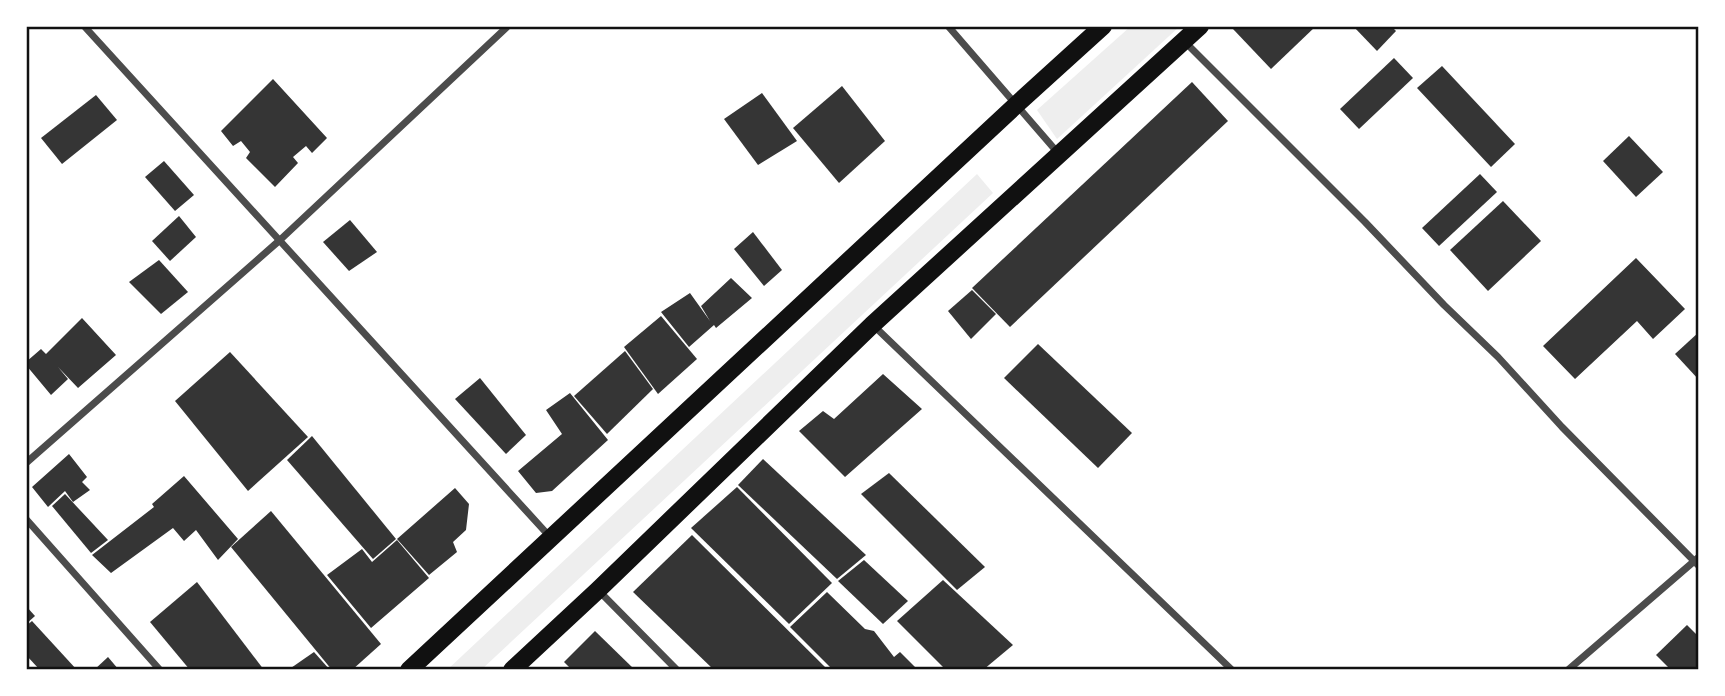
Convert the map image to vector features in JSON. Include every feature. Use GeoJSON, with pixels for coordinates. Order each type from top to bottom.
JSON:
{"type":"FeatureCollection","features":[{"type":"Feature","properties":{"kind":"main road"},"geometry":{"type":"LineString","coordinates":[[409,670],[1103,26]]}},
{"type":"Feature","properties":{"kind":"main road"},"geometry":{"type":"LineString","coordinates":[[512,670],[872,325],[1200,26]]}},
{"type":"Feature","properties":{"kind":"street"},"geometry":{"type":"LineString","coordinates":[[84,26],[552,539]]}},
{"type":"Feature","properties":{"kind":"street"},"geometry":{"type":"LineString","coordinates":[[26,463],[280,240],[508,26]]}},
{"type":"Feature","properties":{"kind":"street"},"geometry":{"type":"LineString","coordinates":[[948,26],[1058,154]]}},
{"type":"Feature","properties":{"kind":"street"},"geometry":{"type":"LineString","coordinates":[[1184,41],[1498,357],[1562,428],[1697,561],[1567,670]]}},
{"type":"Feature","properties":{"kind":"street"},"geometry":{"type":"LineString","coordinates":[[872,325],[1232,670]]}},
{"type":"Feature","properties":{"kind":"street"},"geometry":{"type":"LineString","coordinates":[[26,519],[160,670]]}},
{"type":"Feature","properties":{"kind":"street"},"geometry":{"type":"LineString","coordinates":[[598,590],[677,670]]}},
{"type":"Feature","properties":{"kind":"shaded area"},"geometry":{"type":"Polygon","coordinates":[[[1131,26],[1180,26],[1057,139],[1037,110],[1131,26]]]}},
{"type":"Feature","properties":{"kind":"shaded area"},"geometry":{"type":"Polygon","coordinates":[[[977,174],[993,193],[481,670],[447,670],[977,174]]]}},
{"type":"Feature","properties":{"kind":"building"},"geometry":{"type":"Polygon","coordinates":[[[1235,26],[1316,26],[1271,69],[1233,29],[1235,26]]]}},
{"type":"Feature","properties":{"kind":"building"},"geometry":{"type":"Polygon","coordinates":[[[1353,26],[1391,26],[1396,31],[1377,51],[1353,26]]]}},
{"type":"Feature","properties":{"kind":"building"},"geometry":{"type":"Polygon","coordinates":[[[1394,58],[1413,78],[1359,129],[1340,109],[1394,58]]]}},
{"type":"Feature","properties":{"kind":"building"},"geometry":{"type":"Polygon","coordinates":[[[1442,66],[1515,144],[1491,167],[1417,88],[1442,66]]]}},
{"type":"Feature","properties":{"kind":"building"},"geometry":{"type":"Polygon","coordinates":[[[273,79],[327,138],[312,153],[306,146],[293,157],[298,163],[275,187],[246,158],[250,152],[241,141],[233,146],[221,131],[273,79]]]}},
{"type":"Feature","properties":{"kind":"building"},"geometry":{"type":"Polygon","coordinates":[[[1192,82],[1228,121],[1010,327],[972,288],[1192,82]]]}},
{"type":"Feature","properties":{"kind":"building"},"geometry":{"type":"Polygon","coordinates":[[[842,86],[885,141],[839,183],[793,128],[842,86]]]}},
{"type":"Feature","properties":{"kind":"building"},"geometry":{"type":"Polygon","coordinates":[[[762,93],[797,141],[758,165],[724,119],[762,93]]]}},
{"type":"Feature","properties":{"kind":"building"},"geometry":{"type":"Polygon","coordinates":[[[96,95],[117,120],[62,164],[41,138],[96,95]]]}},
{"type":"Feature","properties":{"kind":"building"},"geometry":{"type":"Polygon","coordinates":[[[1629,136],[1663,172],[1636,197],[1603,161],[1629,136]]]}},
{"type":"Feature","properties":{"kind":"building"},"geometry":{"type":"Polygon","coordinates":[[[164,161],[194,195],[175,211],[145,177],[164,161]]]}},
{"type":"Feature","properties":{"kind":"building"},"geometry":{"type":"Polygon","coordinates":[[[1480,174],[1497,192],[1439,246],[1422,228],[1480,174]]]}},
{"type":"Feature","properties":{"kind":"building"},"geometry":{"type":"Polygon","coordinates":[[[1503,201],[1541,241],[1488,291],[1450,250],[1503,201]]]}},
{"type":"Feature","properties":{"kind":"building"},"geometry":{"type":"Polygon","coordinates":[[[179,216],[196,237],[170,261],[152,241],[179,216]]]}},
{"type":"Feature","properties":{"kind":"building"},"geometry":{"type":"Polygon","coordinates":[[[350,220],[377,252],[349,271],[323,242],[350,220]]]}},
{"type":"Feature","properties":{"kind":"building"},"geometry":{"type":"Polygon","coordinates":[[[753,232],[782,270],[764,286],[734,249],[753,232]]]}},
{"type":"Feature","properties":{"kind":"building"},"geometry":{"type":"Polygon","coordinates":[[[1636,258],[1685,309],[1653,339],[1637,321],[1575,379],[1543,346],[1636,258]]]}},
{"type":"Feature","properties":{"kind":"building"},"geometry":{"type":"Polygon","coordinates":[[[159,260],[188,292],[161,314],[129,282],[159,260]]]}},
{"type":"Feature","properties":{"kind":"building"},"geometry":{"type":"Polygon","coordinates":[[[731,278],[752,298],[689,347],[661,312],[690,293],[710,321],[701,306],[731,278]]]}},
{"type":"Feature","properties":{"kind":"building"},"geometry":{"type":"Polygon","coordinates":[[[972,290],[996,314],[971,339],[948,311],[972,290]]]}},
{"type":"Feature","properties":{"kind":"building"},"geometry":{"type":"Polygon","coordinates":[[[661,316],[697,359],[658,394],[624,347],[661,316]]]}},
{"type":"Feature","properties":{"kind":"building"},"geometry":{"type":"Polygon","coordinates":[[[82,318],[116,355],[78,388],[58,367],[68,379],[51,395],[26,362],[41,349],[46,354],[82,318]]]}},
{"type":"Feature","properties":{"kind":"building"},"geometry":{"type":"Polygon","coordinates":[[[1699,332],[1699,380],[1675,354],[1699,332]]]}},
{"type":"Feature","properties":{"kind":"building"},"geometry":{"type":"Polygon","coordinates":[[[1038,344],[1132,433],[1098,468],[1004,378],[1038,344]]]}},
{"type":"Feature","properties":{"kind":"building"},"geometry":{"type":"Polygon","coordinates":[[[625,351],[653,389],[607,434],[574,396],[625,351]]]}},
{"type":"Feature","properties":{"kind":"building"},"geometry":{"type":"Polygon","coordinates":[[[230,352],[308,437],[248,491],[175,401],[230,352]]]}},
{"type":"Feature","properties":{"kind":"building"},"geometry":{"type":"Polygon","coordinates":[[[883,374],[922,409],[845,477],[799,431],[823,411],[834,419],[883,374]]]}},
{"type":"Feature","properties":{"kind":"building"},"geometry":{"type":"Polygon","coordinates":[[[480,378],[526,435],[506,454],[455,399],[480,378]]]}},
{"type":"Feature","properties":{"kind":"building"},"geometry":{"type":"Polygon","coordinates":[[[570,393],[608,440],[552,491],[536,493],[518,471],[562,434],[546,410],[570,393]]]}},
{"type":"Feature","properties":{"kind":"building"},"geometry":{"type":"Polygon","coordinates":[[[312,436],[396,539],[373,559],[287,460],[312,436]]]}},
{"type":"Feature","properties":{"kind":"building"},"geometry":{"type":"Polygon","coordinates":[[[69,454],[87,477],[82,482],[90,490],[73,502],[65,491],[48,507],[32,487],[69,454]]]}},
{"type":"Feature","properties":{"kind":"building"},"geometry":{"type":"Polygon","coordinates":[[[763,459],[866,555],[837,579],[738,485],[763,459]]]}},
{"type":"Feature","properties":{"kind":"building"},"geometry":{"type":"Polygon","coordinates":[[[889,473],[985,567],[957,590],[861,494],[889,473]]]}},
{"type":"Feature","properties":{"kind":"building"},"geometry":{"type":"Polygon","coordinates":[[[184,476],[238,539],[218,560],[196,530],[184,541],[173,528],[111,573],[92,555],[154,507],[152,504],[184,476]]]}},
{"type":"Feature","properties":{"kind":"building"},"geometry":{"type":"Polygon","coordinates":[[[737,487],[832,583],[789,624],[691,528],[737,487]]]}},
{"type":"Feature","properties":{"kind":"building"},"geometry":{"type":"Polygon","coordinates":[[[455,488],[469,504],[466,530],[453,542],[457,552],[429,575],[397,539],[455,488]]]}},
{"type":"Feature","properties":{"kind":"building"},"geometry":{"type":"Polygon","coordinates":[[[65,494],[108,540],[91,553],[52,506],[65,494]]]}},
{"type":"Feature","properties":{"kind":"building"},"geometry":{"type":"Polygon","coordinates":[[[271,511],[381,644],[352,670],[332,670],[231,547],[271,511]]]}},
{"type":"Feature","properties":{"kind":"building"},"geometry":{"type":"Polygon","coordinates":[[[692,535],[828,670],[714,670],[633,592],[692,535]]]}},
{"type":"Feature","properties":{"kind":"building"},"geometry":{"type":"Polygon","coordinates":[[[397,540],[429,578],[371,628],[327,575],[362,549],[372,562],[397,540]]]}},
{"type":"Feature","properties":{"kind":"building"},"geometry":{"type":"Polygon","coordinates":[[[864,560],[908,601],[883,624],[838,581],[864,560]]]}},
{"type":"Feature","properties":{"kind":"building"},"geometry":{"type":"Polygon","coordinates":[[[943,580],[1013,645],[983,670],[946,670],[897,621],[943,580]]]}},
{"type":"Feature","properties":{"kind":"building"},"geometry":{"type":"Polygon","coordinates":[[[197,582],[264,670],[190,670],[150,622],[197,582]]]}},
{"type":"Feature","properties":{"kind":"building"},"geometry":{"type":"Polygon","coordinates":[[[827,592],[865,629],[874,631],[894,657],[900,652],[918,670],[833,670],[790,627],[827,592]]]}},
{"type":"Feature","properties":{"kind":"building"},"geometry":{"type":"Polygon","coordinates":[[[26,606],[35,616],[26,624],[26,606]]]}},
{"type":"Feature","properties":{"kind":"building"},"geometry":{"type":"Polygon","coordinates":[[[32,621],[77,670],[40,670],[26,655],[26,626],[32,621]]]}},
{"type":"Feature","properties":{"kind":"building"},"geometry":{"type":"Polygon","coordinates":[[[1687,625],[1699,637],[1699,670],[1671,670],[1656,655],[1687,625]]]}},
{"type":"Feature","properties":{"kind":"building"},"geometry":{"type":"Polygon","coordinates":[[[595,631],[635,670],[572,670],[564,662],[595,631]]]}},
{"type":"Feature","properties":{"kind":"building"},"geometry":{"type":"Polygon","coordinates":[[[314,652],[330,670],[288,670],[314,652]]]}},
{"type":"Feature","properties":{"kind":"building"},"geometry":{"type":"Polygon","coordinates":[[[108,657],[119,670],[94,670],[108,657]]]}}]}
